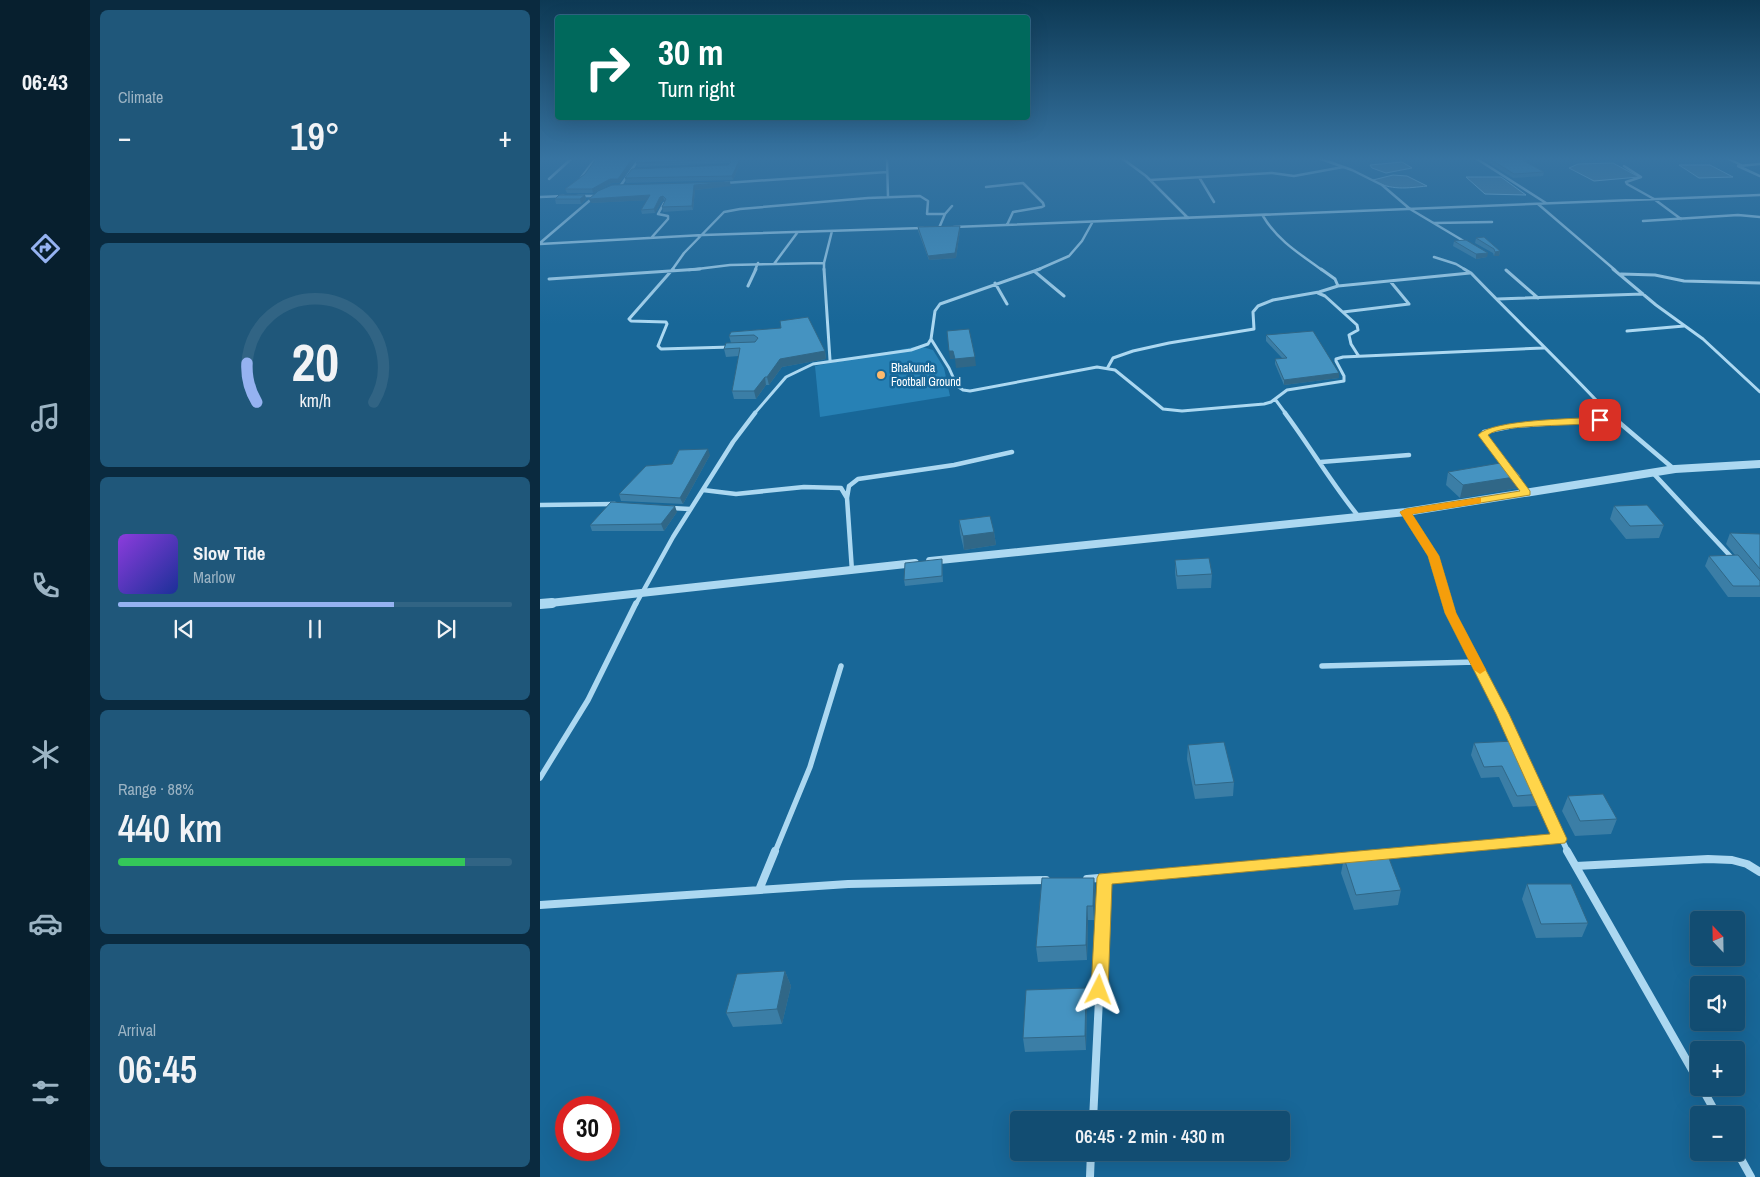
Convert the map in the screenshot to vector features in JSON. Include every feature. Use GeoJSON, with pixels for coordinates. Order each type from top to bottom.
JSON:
{"type":"FeatureCollection","features":[{"type":"Feature","properties":{"kind":"street"},"geometry":{"type":"LineString","coordinates":[[540,243],[575,214]]}},
{"type":"Feature","properties":{"kind":"street"},"geometry":{"type":"LineString","coordinates":[[652,237],[668,218],[668,216],[658,214]]}},
{"type":"Feature","properties":{"kind":"street"},"geometry":{"type":"LineString","coordinates":[[724,214],[684,253],[671,272],[629,319],[631,321],[666,322],[664,335],[658,346],[661,349],[737,347]]}},
{"type":"Feature","properties":{"kind":"street"},"geometry":{"type":"LineString","coordinates":[[927,214],[945,214],[939,228],[1307,214]]}},
{"type":"Feature","properties":{"kind":"street"},"geometry":{"type":"LineString","coordinates":[[1007,225],[1011,214]]}},
{"type":"Feature","properties":{"kind":"street"},"geometry":{"type":"LineString","coordinates":[[1184,214],[1188,218]]}},
{"type":"Feature","properties":{"kind":"street"},"geometry":{"type":"LineString","coordinates":[[1418,214],[1470,244]]}},
{"type":"Feature","properties":{"kind":"street"},"geometry":{"type":"LineString","coordinates":[[1549,214],[1644,294],[1703,339],[1760,392]]}},
{"type":"Feature","properties":{"kind":"street"},"geometry":{"type":"LineString","coordinates":[[1674,214],[1681,219]]}},
{"type":"Feature","properties":{"kind":"street"},"geometry":{"type":"LineString","coordinates":[[1643,221],[1749,215],[1760,217]]}},
{"type":"Feature","properties":{"kind":"street"},"geometry":{"type":"LineString","coordinates":[[1263,216],[1269,228],[1287,244],[1335,279],[1338,286]]}},
{"type":"Feature","properties":{"kind":"street"},"geometry":{"type":"LineString","coordinates":[[540,778],[588,700],[641,593],[690,509],[733,442],[786,377],[813,364],[830,360],[911,350],[928,344],[931,339],[935,311],[940,304],[1056,262],[1074,252],[1092,222]]}},
{"type":"Feature","properties":{"kind":"street"},"geometry":{"type":"LineString","coordinates":[[1433,223],[1492,222]]}},
{"type":"Feature","properties":{"kind":"street"},"geometry":{"type":"LineString","coordinates":[[540,243],[703,235],[929,228]]}},
{"type":"Feature","properties":{"kind":"street"},"geometry":{"type":"LineString","coordinates":[[830,360],[824,263],[832,232]]}},
{"type":"Feature","properties":{"kind":"street"},"geometry":{"type":"LineString","coordinates":[[774,264],[797,233]]}},
{"type":"Feature","properties":{"kind":"street"},"geometry":{"type":"LineString","coordinates":[[540,249],[546,243]]}},
{"type":"Feature","properties":{"kind":"street"},"geometry":{"type":"LineString","coordinates":[[1434,257],[1456,264],[1470,273],[1543,348],[1572,374],[1614,419],[1675,469]]}},
{"type":"Feature","properties":{"kind":"street"},"geometry":{"type":"LineString","coordinates":[[549,279],[671,272],[758,263],[824,263]]}},
{"type":"Feature","properties":{"kind":"street"},"geometry":{"type":"LineString","coordinates":[[748,286],[758,263]]}},
{"type":"Feature","properties":{"kind":"street"},"geometry":{"type":"LineString","coordinates":[[1506,270],[1538,298]]}},
{"type":"Feature","properties":{"kind":"street"},"geometry":{"type":"LineString","coordinates":[[1034,271],[1064,296]]}},
{"type":"Feature","properties":{"kind":"street"},"geometry":{"type":"LineString","coordinates":[[1108,367],[1113,358],[1133,351],[1169,343],[1249,331],[1254,329],[1255,326],[1252,314],[1255,308],[1261,304],[1284,298],[1318,293],[1338,286],[1470,273]]}},
{"type":"Feature","properties":{"kind":"street"},"geometry":{"type":"LineString","coordinates":[[1621,274],[1655,275],[1684,281],[1760,283]]}},
{"type":"Feature","properties":{"kind":"street"},"geometry":{"type":"LineString","coordinates":[[1343,312],[1409,304],[1390,281]]}},
{"type":"Feature","properties":{"kind":"street"},"geometry":{"type":"LineString","coordinates":[[995,283],[1007,304]]}},
{"type":"Feature","properties":{"kind":"street"},"geometry":{"type":"LineString","coordinates":[[1318,293],[1325,296],[1357,325],[1358,330],[1349,336],[1348,339],[1358,355]]}},
{"type":"Feature","properties":{"kind":"street"},"geometry":{"type":"LineString","coordinates":[[1496,299],[1644,294]]}},
{"type":"Feature","properties":{"kind":"street"},"geometry":{"type":"LineString","coordinates":[[1627,331],[1654,327],[1685,326]]}},
{"type":"Feature","properties":{"kind":"street"},"geometry":{"type":"LineString","coordinates":[[931,339],[949,368],[957,386],[963,390],[970,391],[1092,368],[1108,367],[1116,370],[1157,405],[1170,410],[1264,404],[1287,390],[1344,380],[1336,359],[1358,355],[1543,348]]}},
{"type":"Feature","properties":{"kind":"street"},"geometry":{"type":"LineString","coordinates":[[1275,399],[1321,462],[1333,485],[1359,517]]}},
{"type":"Feature","properties":{"kind":"street"},"geometry":{"type":"LineString","coordinates":[[1526,493],[1483,435],[1484,432],[1513,426],[1614,419]]}},
{"type":"Feature","properties":{"kind":"street"},"geometry":{"type":"LineString","coordinates":[[852,571],[847,498],[849,486],[858,479],[954,465],[1012,452]]}},
{"type":"Feature","properties":{"kind":"street"},"geometry":{"type":"LineString","coordinates":[[1321,462],[1409,455]]}},
{"type":"Feature","properties":{"kind":"street"},"geometry":{"type":"LineString","coordinates":[[540,604],[852,571],[1013,551],[1406,512],[1675,469],[1760,464]]}},
{"type":"Feature","properties":{"kind":"street"},"geometry":{"type":"LineString","coordinates":[[1653,473],[1718,541],[1740,568]]}},
{"type":"Feature","properties":{"kind":"street"},"geometry":{"type":"LineString","coordinates":[[702,490],[739,494],[832,486],[841,488],[847,498]]}},
{"type":"Feature","properties":{"kind":"street"},"geometry":{"type":"LineString","coordinates":[[540,505],[619,504]]}},
{"type":"Feature","properties":{"kind":"street"},"geometry":{"type":"LineString","coordinates":[[663,508],[690,509]]}},
{"type":"Feature","properties":{"kind":"street"},"geometry":{"type":"LineString","coordinates":[[1406,512],[1434,556],[1451,613],[1527,768]]}},
{"type":"Feature","properties":{"kind":"street"},"geometry":{"type":"LineString","coordinates":[[1322,666],[1476,662]]}},
{"type":"Feature","properties":{"kind":"street"},"geometry":{"type":"LineString","coordinates":[[759,890],[810,767],[841,666]]}},
{"type":"Feature","properties":{"kind":"street"},"geometry":{"type":"LineString","coordinates":[[1535,786],[1560,839],[1690,1066]]}},
{"type":"Feature","properties":{"kind":"street"},"geometry":{"type":"LineString","coordinates":[[1075,879],[1560,839]]}},
{"type":"Feature","properties":{"kind":"street"},"geometry":{"type":"LineString","coordinates":[[1576,866],[1708,859],[1732,860],[1747,864],[1760,872]]}},
{"type":"Feature","properties":{"kind":"street"},"geometry":{"type":"LineString","coordinates":[[1093,1111],[1105,878]]}},
{"type":"Feature","properties":{"kind":"street"},"geometry":{"type":"LineString","coordinates":[[540,905],[848,884],[1055,879]]}},
{"type":"Feature","properties":{"kind":"street"},"geometry":{"type":"LineString","coordinates":[[1090,1177],[1091,1161]]}},
{"type":"Feature","properties":{"kind":"street"},"geometry":{"type":"LineString","coordinates":[[1742,1161],[1751,1177]]}},
{"type":"Feature","properties":{"kind":"shaded area","name":"Bhakunda Football Ground"},"geometry":{"type":"Polygon","coordinates":[[[919,346],[933,350],[944,368],[950,396],[820,417],[815,366],[919,346]]]}},
{"type":"Feature","properties":{"kind":"building"},"geometry":{"type":"Polygon","coordinates":[[[960,226],[955,253],[928,256],[918,227],[960,226]]]}},
{"type":"Feature","properties":{"kind":"building"},"geometry":{"type":"Polygon","coordinates":[[[1484,237],[1500,251],[1495,252],[1494,249],[1476,238],[1484,237]]]}},
{"type":"Feature","properties":{"kind":"building"},"geometry":{"type":"Polygon","coordinates":[[[1466,240],[1488,253],[1476,254],[1454,241],[1466,240]]]}},
{"type":"Feature","properties":{"kind":"building"},"geometry":{"type":"Polygon","coordinates":[[[808,317],[825,351],[780,359],[754,391],[732,391],[740,348],[724,349],[726,343],[755,342],[758,338],[754,335],[729,336],[731,332],[781,328],[780,321],[808,317]]]}},
{"type":"Feature","properties":{"kind":"building"},"geometry":{"type":"Polygon","coordinates":[[[969,329],[975,357],[955,359],[953,351],[949,351],[947,331],[969,329]]]}},
{"type":"Feature","properties":{"kind":"building"},"geometry":{"type":"Polygon","coordinates":[[[1313,331],[1339,373],[1284,380],[1275,359],[1287,358],[1266,335],[1313,331]]]}},
{"type":"Feature","properties":{"kind":"building"},"geometry":{"type":"Polygon","coordinates":[[[708,449],[680,498],[619,494],[646,466],[672,464],[679,450],[708,449]]]}},
{"type":"Feature","properties":{"kind":"building"},"geometry":{"type":"Polygon","coordinates":[[[1506,462],[1521,476],[1463,485],[1448,472],[1506,462]]]}},
{"type":"Feature","properties":{"kind":"building"},"geometry":{"type":"Polygon","coordinates":[[[611,502],[675,506],[661,524],[590,525],[611,502]]]}},
{"type":"Feature","properties":{"kind":"building"},"geometry":{"type":"Polygon","coordinates":[[[1647,505],[1664,525],[1630,526],[1614,506],[1647,505]]]}},
{"type":"Feature","properties":{"kind":"building"},"geometry":{"type":"Polygon","coordinates":[[[990,516],[994,532],[963,536],[959,520],[990,516]]]}},
{"type":"Feature","properties":{"kind":"building"},"geometry":{"type":"Polygon","coordinates":[[[1730,533],[1760,534],[1760,569],[1730,533]]]}},
{"type":"Feature","properties":{"kind":"building"},"geometry":{"type":"Polygon","coordinates":[[[1738,555],[1760,581],[1760,586],[1733,586],[1709,556],[1738,555]]]}},
{"type":"Feature","properties":{"kind":"building"},"geometry":{"type":"Polygon","coordinates":[[[1209,558],[1212,574],[1177,576],[1175,560],[1209,558]]]}},
{"type":"Feature","properties":{"kind":"building"},"geometry":{"type":"Polygon","coordinates":[[[942,559],[942,576],[904,580],[905,563],[942,559]]]}},
{"type":"Feature","properties":{"kind":"building"},"geometry":{"type":"Polygon","coordinates":[[[1514,741],[1541,794],[1517,796],[1502,766],[1484,767],[1474,743],[1514,741]]]}},
{"type":"Feature","properties":{"kind":"building"},"geometry":{"type":"Polygon","coordinates":[[[1224,742],[1234,782],[1195,785],[1188,745],[1224,742]]]}},
{"type":"Feature","properties":{"kind":"building"},"geometry":{"type":"Polygon","coordinates":[[[1603,794],[1617,819],[1580,821],[1568,796],[1603,794]]]}},
{"type":"Feature","properties":{"kind":"building"},"geometry":{"type":"Polygon","coordinates":[[[1387,853],[1401,890],[1356,895],[1344,858],[1387,853]]]}},
{"type":"Feature","properties":{"kind":"building"},"geometry":{"type":"Polygon","coordinates":[[[1042,878],[1094,878],[1093,906],[1087,906],[1086,945],[1036,947],[1042,878]]]}},
{"type":"Feature","properties":{"kind":"building"},"geometry":{"type":"Polygon","coordinates":[[[1527,884],[1571,884],[1588,923],[1541,924],[1527,884]]]}},
{"type":"Feature","properties":{"kind":"building"},"geometry":{"type":"Polygon","coordinates":[[[785,971],[777,1009],[726,1013],[737,974],[785,971]]]}},
{"type":"Feature","properties":{"kind":"building"},"geometry":{"type":"Polygon","coordinates":[[[1086,988],[1085,1036],[1023,1038],[1026,990],[1086,988]]]}},
{"type":"Feature","properties":{"kind":"slow traffic"},"geometry":{"type":"LineString","coordinates":[[1478,501],[1406,512],[1434,556],[1451,613],[1480,670]]}},
{"type":"Feature","properties":{"kind":"place","name":"Bhakunda Football Ground"},"geometry":{"type":"Point","coordinates":[881,375]}},
{"type":"Feature","properties":{"kind":"route"},"geometry":{"type":"LineString","coordinates":[[1099,990],[1105,878],[1560,839],[1503,714],[1451,613],[1434,556],[1406,512],[1526,493],[1483,435],[1488,430],[1553,422],[1600,420]]}}]}
